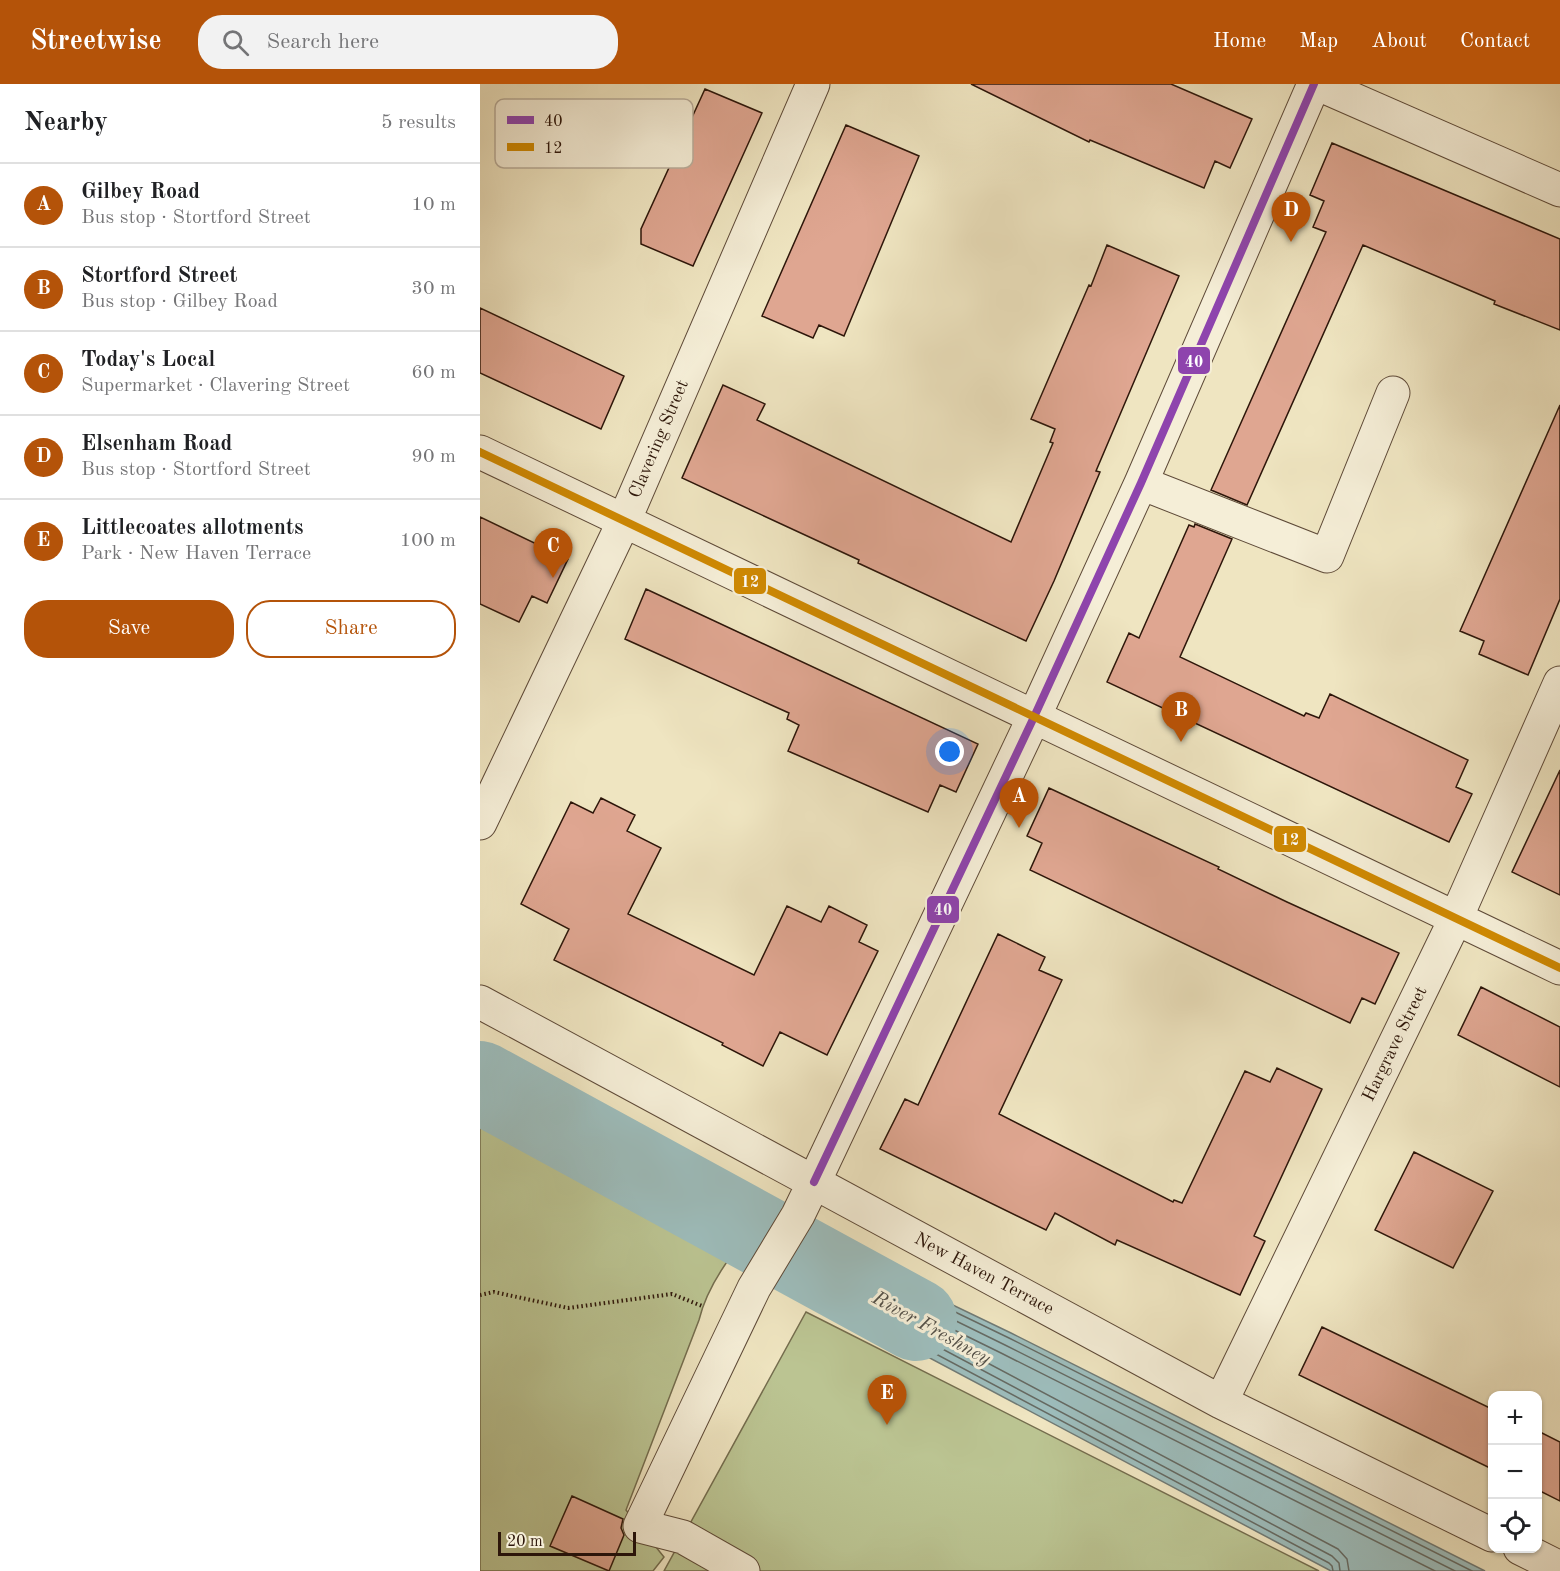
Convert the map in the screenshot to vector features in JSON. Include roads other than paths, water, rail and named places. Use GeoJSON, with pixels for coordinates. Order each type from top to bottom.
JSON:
{"type":"FeatureCollection","features":[{"type":"Feature","properties":{"kind":"street","name":"Clavering Street"},"geometry":{"type":"LineString","coordinates":[[480,823],[624,521],[813,84]]}},
{"type":"Feature","properties":{"kind":"street"},"geometry":{"type":"LineString","coordinates":[[743,1571],[683,1537],[640,1526],[754,1288],[798,1215],[1034,717],[1141,483],[1316,84],[1560,190]]}},
{"type":"Feature","properties":{"kind":"street"},"geometry":{"type":"LineString","coordinates":[[1141,483],[1327,556],[1393,393]]}},
{"type":"Feature","properties":{"kind":"street"},"geometry":{"type":"LineString","coordinates":[[480,452],[1560,968]]}},
{"type":"Feature","properties":{"kind":"street","name":"Hargrave Street"},"geometry":{"type":"LineString","coordinates":[[1221,1402],[1456,918],[1560,683]]}},
{"type":"Feature","properties":{"kind":"street","name":"New Haven Terrace"},"geometry":{"type":"LineString","coordinates":[[480,1002],[1221,1402],[1488,1533]]}},
{"type":"Feature","properties":{"kind":"street"},"geometry":{"type":"LineString","coordinates":[[1530,1553],[1560,1568]]}},
{"type":"Feature","properties":{"kind":"water"},"geometry":{"type":"Polygon","coordinates":[[[480,1051],[529,1080],[766,1203],[734,1252],[480,1112],[480,1051]]]}},
{"type":"Feature","properties":{"kind":"water"},"geometry":{"type":"Polygon","coordinates":[[[828,1245],[1011,1333],[1485,1571],[1331,1571],[798,1288],[828,1245]]]}},
{"type":"Feature","properties":{"kind":"waterway","name":"River Freshney"},"geometry":{"type":"LineString","coordinates":[[480,1082],[916,1320]]}},
{"type":"Feature","properties":{"kind":"place","name":"Elsenham Road"},"geometry":{"type":"Point","coordinates":[1291,242]}},
{"type":"Feature","properties":{"kind":"place","name":"Today's Local"},"geometry":{"type":"Point","coordinates":[553,578]}},
{"type":"Feature","properties":{"kind":"place","name":"Stortford Street"},"geometry":{"type":"Point","coordinates":[1181,742]}},
{"type":"Feature","properties":{"kind":"place","name":"Gilbey Road"},"geometry":{"type":"Point","coordinates":[1019,828]}},
{"type":"Feature","properties":{"kind":"place","name":"Littlecoates allotments"},"geometry":{"type":"Point","coordinates":[887,1425]}}]}
